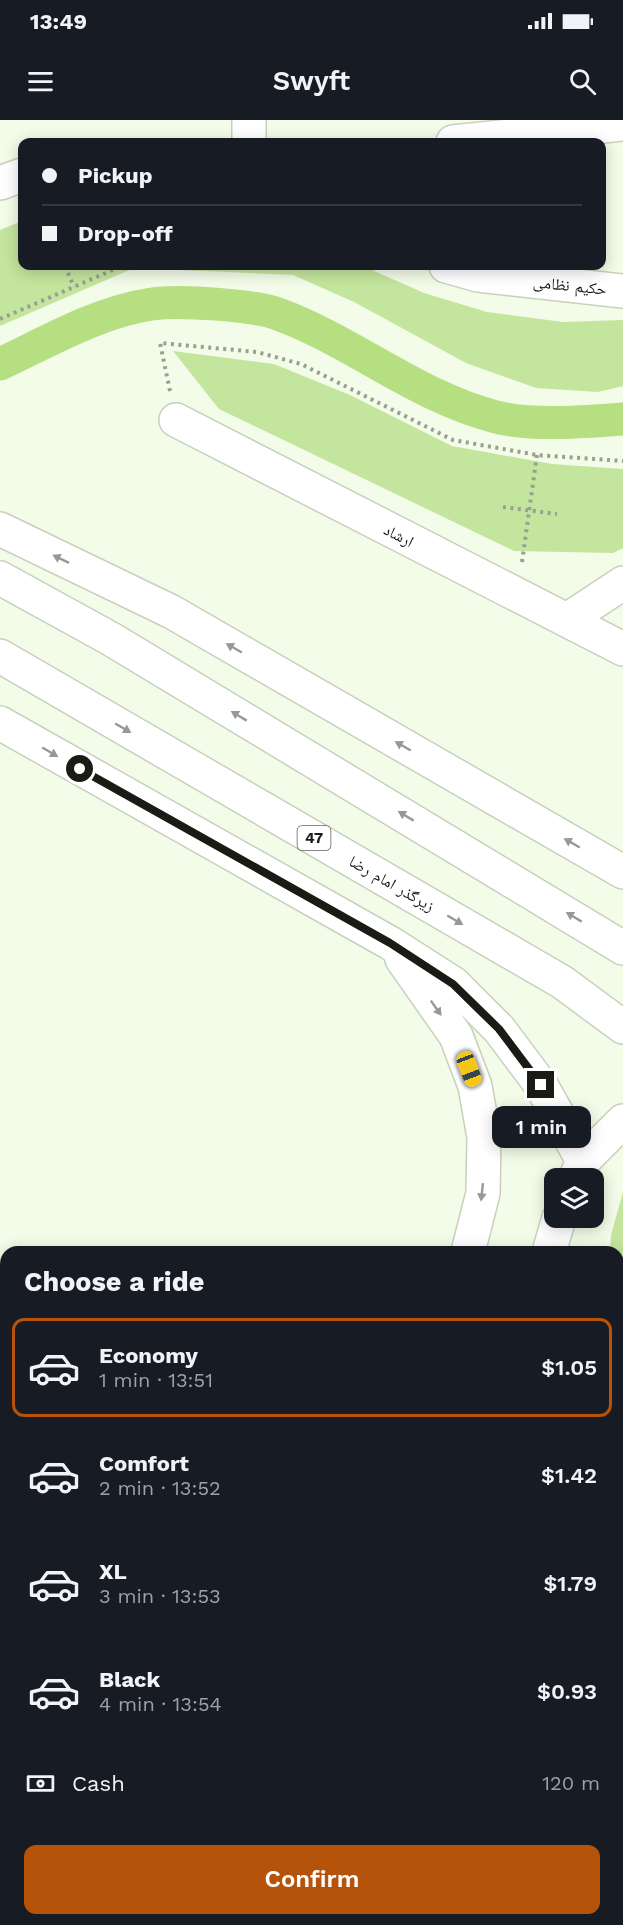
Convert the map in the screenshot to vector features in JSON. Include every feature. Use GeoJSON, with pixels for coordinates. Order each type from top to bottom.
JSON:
{"type":"FeatureCollection","features":[{"type":"Feature","properties":{"kind":"main road"},"geometry":{"type":"LineString","coordinates":[[249,120],[249,138]]}},
{"type":"Feature","properties":{"kind":"main road"},"geometry":{"type":"LineString","coordinates":[[491,138],[623,124]]}},
{"type":"Feature","properties":{"kind":"main road"},"geometry":{"type":"LineString","coordinates":[[0,183],[18,177]]}},
{"type":"Feature","properties":{"kind":"main road","name":"حکیم نظامی"},"geometry":{"type":"LineString","coordinates":[[460,270],[478,275],[623,291]]}},
{"type":"Feature","properties":{"kind":"main road","name":"ارشاد"},"geometry":{"type":"LineString","coordinates":[[176,420],[623,649]]}},
{"type":"Feature","properties":{"kind":"main road"},"geometry":{"type":"LineString","coordinates":[[0,529],[172,612],[623,872]]}},
{"type":"Feature","properties":{"kind":"main road"},"geometry":{"type":"LineString","coordinates":[[567,620],[623,583]]}},
{"type":"Feature","properties":{"kind":"main road"},"geometry":{"type":"LineString","coordinates":[[10,584],[111,639],[623,948]]}},
{"type":"Feature","properties":{"kind":"main road","name":"زیرگذر امام رضا"},"geometry":{"type":"LineString","coordinates":[[0,656],[562,982],[623,1028]]}},
{"type":"Feature","properties":{"kind":"main road"},"geometry":{"type":"LineString","coordinates":[[0,723],[390,943],[453,984],[499,1029],[541,1085],[578,1168]]}},
{"type":"Feature","properties":{"kind":"main road"},"geometry":{"type":"LineString","coordinates":[[390,943],[456,1036],[476,1086],[484,1137],[483,1192],[470,1246]]}},
{"type":"Feature","properties":{"kind":"main road"},"geometry":{"type":"LineString","coordinates":[[581,1168],[619,1125]]}},
{"type":"Feature","properties":{"kind":"main road"},"geometry":{"type":"LineString","coordinates":[[551,1246],[557,1228]]}},
{"type":"Feature","properties":{"kind":"path"},"geometry":{"type":"LineString","coordinates":[[67,270],[74,287]]}},
{"type":"Feature","properties":{"kind":"path"},"geometry":{"type":"LineString","coordinates":[[0,319],[113,270]]}},
{"type":"Feature","properties":{"kind":"path"},"geometry":{"type":"LineString","coordinates":[[176,420],[160,342],[257,352],[301,364],[453,440],[537,455],[623,461]]}},
{"type":"Feature","properties":{"kind":"path"},"geometry":{"type":"LineString","coordinates":[[524,550],[537,455]]}},
{"type":"Feature","properties":{"kind":"path"},"geometry":{"type":"LineString","coordinates":[[503,507],[557,514]]}},
{"type":"Feature","properties":{"kind":"green space"},"geometry":{"type":"Polygon","coordinates":[[[18,223],[18,270],[129,270],[0,326],[0,230],[18,223]]]}},
{"type":"Feature","properties":{"kind":"green space"},"geometry":{"type":"Polygon","coordinates":[[[179,270],[372,270],[424,293],[487,312],[563,322],[623,320],[623,386],[598,392],[536,388],[466,363],[354,302],[293,275],[179,270]]]}},
{"type":"Feature","properties":{"kind":"green space"},"geometry":{"type":"Polygon","coordinates":[[[173,351],[274,364],[350,395],[452,446],[552,464],[623,469],[623,548],[613,553],[514,551],[219,409],[173,351]]]}},
{"type":"Feature","properties":{"kind":"green space"},"geometry":{"type":"Polygon","coordinates":[[[623,1192],[623,1246],[610,1246],[611,1235],[623,1192]]]}},
{"type":"Feature","properties":{"kind":"waterway"},"geometry":{"type":"LineString","coordinates":[[0,364],[74,328],[132,308],[164,303],[216,304],[278,314],[333,339],[439,396],[496,417],[525,422],[623,419]]}},
{"type":"Feature","properties":{"kind":"route"},"geometry":{"type":"LineString","coordinates":[[80,769],[390,943],[453,984],[499,1029],[541,1085]]}}]}
